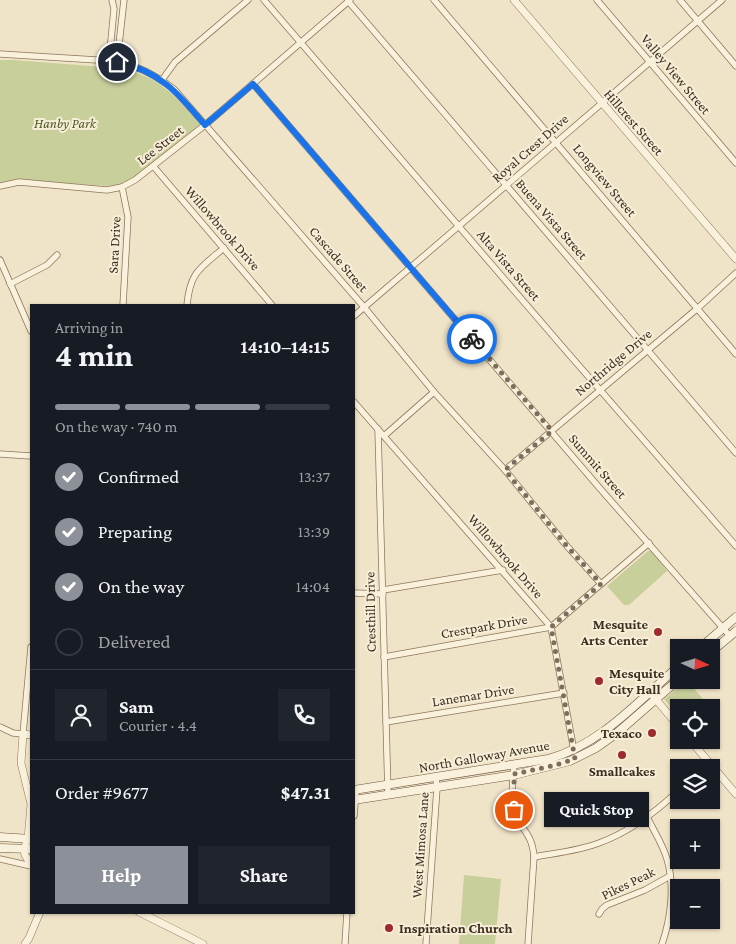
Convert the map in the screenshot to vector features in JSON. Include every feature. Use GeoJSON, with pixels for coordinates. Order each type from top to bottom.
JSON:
{"type":"FeatureCollection","features":[{"type":"Feature","properties":{"kind":"main road"},"geometry":{"type":"LineString","coordinates":[[710,639],[736,617]]}},
{"type":"Feature","properties":{"kind":"main road"},"geometry":{"type":"LineString","coordinates":[[720,645],[733,634]]}},
{"type":"Feature","properties":{"kind":"main road","name":"North Galloway Avenue"},"geometry":{"type":"LineString","coordinates":[[355,790],[548,758],[574,750],[607,729],[670,674]]}},
{"type":"Feature","properties":{"kind":"main road","name":"North Galloway Avenue"},"geometry":{"type":"LineString","coordinates":[[355,800],[514,774],[575,759],[596,748],[617,733],[670,686]]}},
{"type":"Feature","properties":{"kind":"main road"},"geometry":{"type":"LineString","coordinates":[[0,837],[30,839]]}},
{"type":"Feature","properties":{"kind":"main road"},"geometry":{"type":"LineString","coordinates":[[0,848],[29,850]]}},
{"type":"Feature","properties":{"kind":"street"},"geometry":{"type":"LineString","coordinates":[[109,61],[114,9],[112,0]]}},
{"type":"Feature","properties":{"kind":"street"},"geometry":{"type":"LineString","coordinates":[[117,62],[124,0]]}},
{"type":"Feature","properties":{"kind":"street"},"geometry":{"type":"LineString","coordinates":[[162,80],[175,62],[248,0]]}},
{"type":"Feature","properties":{"kind":"street","name":"Alta Vista Street"},"geometry":{"type":"LineString","coordinates":[[264,0],[736,546]]}},
{"type":"Feature","properties":{"kind":"street","name":"Longview Street"},"geometry":{"type":"LineString","coordinates":[[434,0],[736,354]]}},
{"type":"Feature","properties":{"kind":"street","name":"Hillcrest Street"},"geometry":{"type":"LineString","coordinates":[[514,0],[736,259]]}},
{"type":"Feature","properties":{"kind":"street","name":"Valley View Street"},"geometry":{"type":"LineString","coordinates":[[597,0],[736,163]]}},
{"type":"Feature","properties":{"kind":"street"},"geometry":{"type":"LineString","coordinates":[[680,0],[736,66]]}},
{"type":"Feature","properties":{"kind":"street","name":"Royal Crest Drive"},"geometry":{"type":"LineString","coordinates":[[355,315],[722,0]]}},
{"type":"Feature","properties":{"kind":"street","name":"Lee Street"},"geometry":{"type":"LineString","coordinates":[[0,186],[19,182],[107,190],[122,187],[154,167],[349,1]]}},
{"type":"Feature","properties":{"kind":"street","name":"Buena Vista Street"},"geometry":{"type":"LineString","coordinates":[[349,1],[736,453]]}},
{"type":"Feature","properties":{"kind":"street","name":"Cascade Street"},"geometry":{"type":"LineString","coordinates":[[0,54],[117,62],[142,68],[162,80],[181,97],[364,307],[434,392],[505,470],[566,545],[601,584]]}},
{"type":"Feature","properties":{"kind":"street","name":"Summit Street"},"geometry":{"type":"LineString","coordinates":[[253,84],[603,492],[723,628],[733,634]]}},
{"type":"Feature","properties":{"kind":"street","name":"Willowbrook Drive"},"geometry":{"type":"LineString","coordinates":[[154,167],[271,304]]}},
{"type":"Feature","properties":{"kind":"street","name":"Sara Drive"},"geometry":{"type":"LineString","coordinates":[[122,187],[128,217],[123,304]]}},
{"type":"Feature","properties":{"kind":"street"},"geometry":{"type":"LineString","coordinates":[[187,304],[189,289],[194,275],[224,248]]}},
{"type":"Feature","properties":{"kind":"street"},"geometry":{"type":"LineString","coordinates":[[10,284],[47,265],[57,256]]}},
{"type":"Feature","properties":{"kind":"street"},"geometry":{"type":"LineString","coordinates":[[0,260],[30,329]]}},
{"type":"Feature","properties":{"kind":"street","name":"Northridge Drive"},"geometry":{"type":"LineString","coordinates":[[505,470],[698,308],[736,273]]}},
{"type":"Feature","properties":{"kind":"street"},"geometry":{"type":"LineString","coordinates":[[384,436],[434,392]]}},
{"type":"Feature","properties":{"kind":"street","name":"Willowbrook Drive"},"geometry":{"type":"LineString","coordinates":[[355,403],[551,627],[575,759]]}},
{"type":"Feature","properties":{"kind":"street","name":"Cresthill Drive"},"geometry":{"type":"LineString","coordinates":[[378,429],[388,794]]}},
{"type":"Feature","properties":{"kind":"street"},"geometry":{"type":"LineString","coordinates":[[0,454],[30,456]]}},
{"type":"Feature","properties":{"kind":"street"},"geometry":{"type":"LineString","coordinates":[[551,627],[649,543]]}},
{"type":"Feature","properties":{"kind":"street"},"geometry":{"type":"LineString","coordinates":[[356,593],[383,592],[503,570]]}},
{"type":"Feature","properties":{"kind":"street","name":"Crestpark Drive"},"geometry":{"type":"LineString","coordinates":[[384,657],[551,627]]}},
{"type":"Feature","properties":{"kind":"street"},"geometry":{"type":"LineString","coordinates":[[30,658],[21,763],[30,800]]}},
{"type":"Feature","properties":{"kind":"street"},"geometry":{"type":"LineString","coordinates":[[649,691],[670,716]]}},
{"type":"Feature","properties":{"kind":"street","name":"Lanemar Drive"},"geometry":{"type":"LineString","coordinates":[[386,722],[564,693]]}},
{"type":"Feature","properties":{"kind":"street"},"geometry":{"type":"LineString","coordinates":[[0,727],[13,733],[30,735]]}},
{"type":"Feature","properties":{"kind":"street"},"geometry":{"type":"LineString","coordinates":[[698,749],[706,759]]}},
{"type":"Feature","properties":{"kind":"street"},"geometry":{"type":"LineString","coordinates":[[514,764],[514,810],[529,835],[534,857],[528,944]]}},
{"type":"Feature","properties":{"kind":"street"},"geometry":{"type":"LineString","coordinates":[[720,775],[736,794]]}},
{"type":"Feature","properties":{"kind":"street","name":"West Mimosa Lane"},"geometry":{"type":"LineString","coordinates":[[426,944],[437,788],[436,777]]}},
{"type":"Feature","properties":{"kind":"street"},"geometry":{"type":"LineString","coordinates":[[534,857],[575,850],[599,843],[627,830],[647,817],[670,798]]}},
{"type":"Feature","properties":{"kind":"street"},"geometry":{"type":"LineString","coordinates":[[647,817],[667,859],[670,876],[670,904],[662,944]]}},
{"type":"Feature","properties":{"kind":"street"},"geometry":{"type":"LineString","coordinates":[[30,839],[29,850],[25,855],[30,864]]}},
{"type":"Feature","properties":{"kind":"street"},"geometry":{"type":"LineString","coordinates":[[0,859],[30,866]]}},
{"type":"Feature","properties":{"kind":"street","name":"Pikes Peak"},"geometry":{"type":"LineString","coordinates":[[599,914],[607,906],[645,890],[670,876]]}},
{"type":"Feature","properties":{"kind":"street"},"geometry":{"type":"LineString","coordinates":[[25,944],[30,938],[39,914]]}},
{"type":"Feature","properties":{"kind":"street"},"geometry":{"type":"LineString","coordinates":[[143,914],[203,944]]}},
{"type":"Feature","properties":{"kind":"street"},"geometry":{"type":"LineString","coordinates":[[345,944],[347,914]]}},
{"type":"Feature","properties":{"kind":"green space","name":"Hanby Park"},"geometry":{"type":"Polygon","coordinates":[[[0,60],[117,68],[132,71],[164,87],[182,103],[200,124],[149,168],[125,183],[107,186],[19,180],[0,184],[0,60]]]}},
{"type":"Feature","properties":{"kind":"green space"},"geometry":{"type":"Polygon","coordinates":[[[648,551],[652,551],[667,571],[629,605],[624,605],[607,586],[648,551]]]}},
{"type":"Feature","properties":{"kind":"green space"},"geometry":{"type":"Polygon","coordinates":[[[676,689],[694,689],[703,699],[670,699],[670,706],[664,699],[676,689]]]}},
{"type":"Feature","properties":{"kind":"green space"},"geometry":{"type":"Polygon","coordinates":[[[464,875],[501,879],[495,944],[459,944],[464,875]]]}},
{"type":"Feature","properties":{"kind":"way so far"},"geometry":{"type":"LineString","coordinates":[[472,339],[552,431],[505,470],[566,545],[601,584],[551,627],[575,759],[514,774],[514,810]]}},
{"type":"Feature","properties":{"kind":"place","name":"Mesquite Arts Center"},"geometry":{"type":"Point","coordinates":[658,632]}},
{"type":"Feature","properties":{"kind":"place","name":"Mesquite City Hall"},"geometry":{"type":"Point","coordinates":[599,681]}},
{"type":"Feature","properties":{"kind":"place","name":"Texaco"},"geometry":{"type":"Point","coordinates":[652,733]}},
{"type":"Feature","properties":{"kind":"place","name":"Smallcakes"},"geometry":{"type":"Point","coordinates":[622,755]}},
{"type":"Feature","properties":{"kind":"place","name":"Quick Stop"},"geometry":{"type":"Point","coordinates":[514,810]}},
{"type":"Feature","properties":{"kind":"place","name":"Inspiration Church"},"geometry":{"type":"Point","coordinates":[389,928]}},
{"type":"Feature","properties":{"kind":"route"},"geometry":{"type":"LineString","coordinates":[[117,62],[142,68],[162,80],[174,89],[205,125],[253,84],[472,339]]}}]}
